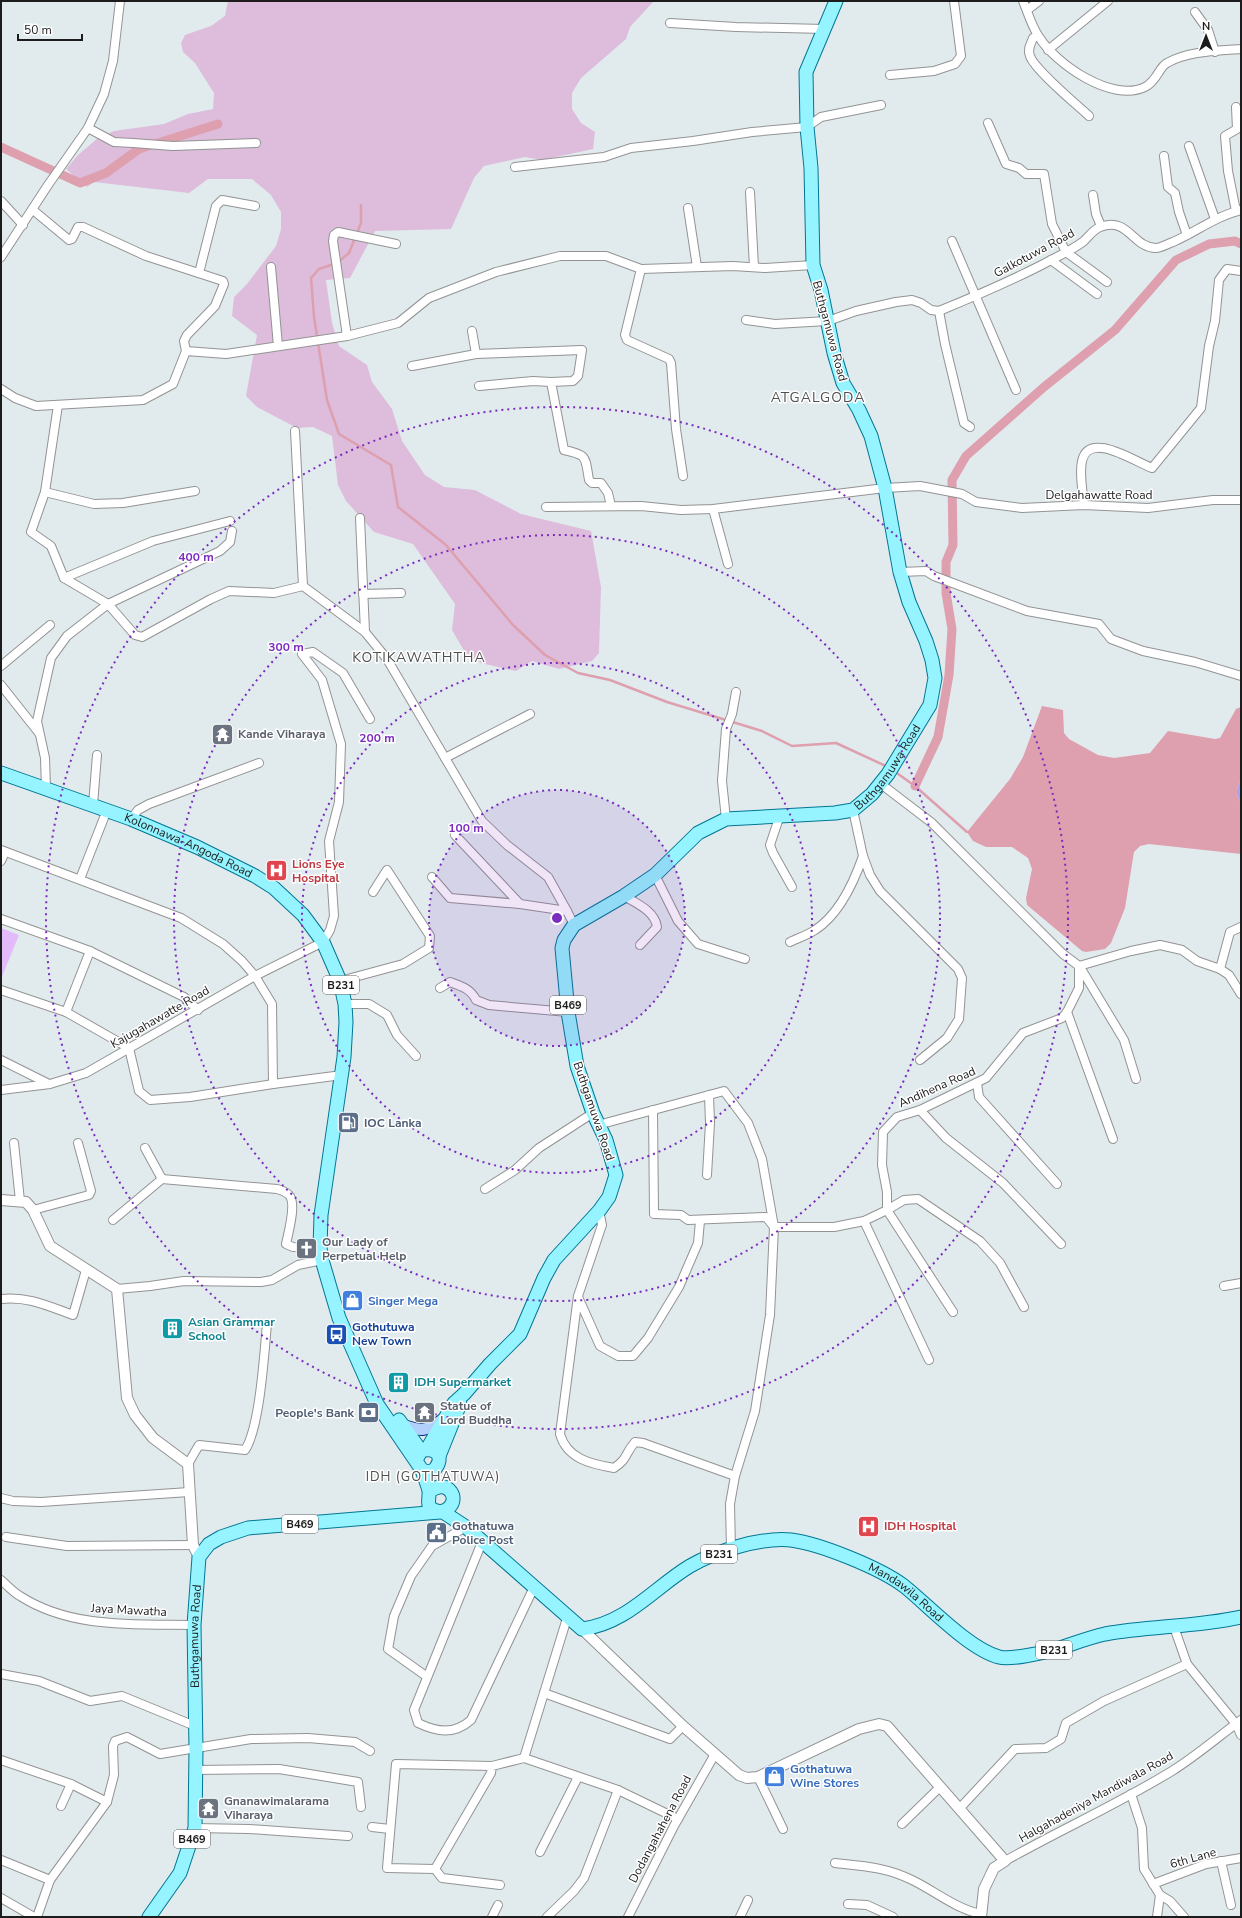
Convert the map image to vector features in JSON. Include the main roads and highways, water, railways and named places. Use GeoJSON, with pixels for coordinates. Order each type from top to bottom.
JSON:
{"type":"FeatureCollection","features":[{"type":"Feature","properties":{"kind":"main road","name":"Buthgamuwa Road"},"geometry":{"type":"LineString","coordinates":[[422,1457],[442,1420],[454,1403],[520,1334],[544,1278],[554,1260],[599,1211],[609,1197],[616,1175],[606,1140],[595,1119],[577,1066],[568,1012],[562,948],[564,940],[574,925],[624,896],[655,875],[698,833],[726,818],[835,813],[853,810],[872,794],[885,779],[930,705],[934,678],[932,660],[926,641],[909,602],[900,572],[885,488],[872,436],[860,410],[843,383],[834,353],[821,290],[812,265],[811,168],[807,128],[806,72],[836,1]]}},
{"type":"Feature","properties":{"kind":"main road","name":"Kolonnawa-Angoda Road"},"geometry":{"type":"LineString","coordinates":[[1,773],[131,819],[197,847],[255,876],[274,888],[303,915],[323,942],[340,981],[345,1004],[346,1040],[321,1215],[321,1254],[339,1318],[378,1404],[422,1457]]}},
{"type":"Feature","properties":{"kind":"main road","name":"Kolonnawa-Angoda Road"},"geometry":{"type":"LineString","coordinates":[[372,1389],[381,1397],[403,1425],[422,1457]]}},
{"type":"Feature","properties":{"kind":"main road","name":"Buthgamuwa Road"},"geometry":{"type":"LineString","coordinates":[[439,1461],[464,1394]]}},
{"type":"Feature","properties":{"kind":"main road"},"geometry":{"type":"LineString","coordinates":[[403,1425],[414,1429],[427,1430],[442,1420]]}},
{"type":"Feature","properties":{"kind":"main road"},"geometry":{"type":"LineString","coordinates":[[439,1461],[434,1470],[428,1472],[422,1457],[434,1450],[439,1461],[450,1493],[466,1527]]}},
{"type":"Feature","properties":{"kind":"main road","name":"B231"},"geometry":{"type":"LineString","coordinates":[[422,1457],[428,1495]]}},
{"type":"Feature","properties":{"kind":"main road"},"geometry":{"type":"LineString","coordinates":[[402,1515],[428,1495],[434,1488],[441,1486],[450,1493],[452,1504],[449,1509],[442,1512]]}},
{"type":"Feature","properties":{"kind":"main road"},"geometry":{"type":"LineString","coordinates":[[428,1495],[428,1505],[433,1510],[442,1512],[466,1527]]}},
{"type":"Feature","properties":{"kind":"main road","name":"B469"},"geometry":{"type":"LineString","coordinates":[[402,1515],[442,1512]]}},
{"type":"Feature","properties":{"kind":"main road","name":"Buthgamuwa Road"},"geometry":{"type":"LineString","coordinates":[[149,1917],[180,1873],[196,1828],[194,1625],[196,1551],[221,1537],[248,1528],[402,1515]]}},
{"type":"Feature","properties":{"kind":"main road","name":"Mandawila Road"},"geometry":{"type":"LineString","coordinates":[[466,1527],[535,1585],[582,1629],[590,1628],[622,1616],[691,1565],[731,1548],[755,1541],[790,1540],[819,1547],[870,1566],[891,1577],[904,1586],[971,1643],[1000,1657],[1040,1654],[1104,1634],[1174,1627],[1241,1617]]}},
{"type":"Feature","properties":{"kind":"waterway"},"geometry":{"type":"LineString","coordinates":[[1,147],[80,183],[106,173],[139,149],[218,124]]}},
{"type":"Feature","properties":{"kind":"waterway"},"geometry":{"type":"LineString","coordinates":[[361,205],[361,223],[349,253],[337,263],[319,269],[311,278],[314,317],[327,400],[339,434],[391,465],[398,507],[446,545],[513,625],[545,655],[578,673],[610,680],[667,702],[762,731],[792,746],[836,743],[888,767]]}},
{"type":"Feature","properties":{"kind":"waterway"},"geometry":{"type":"LineString","coordinates":[[915,786],[938,737],[949,675],[952,629],[946,593],[946,562],[953,545],[952,480],[966,456],[1044,387],[1115,330],[1176,260],[1209,244],[1235,241],[1241,244]]}},
{"type":"Feature","properties":{"kind":"waterway"},"geometry":{"type":"LineString","coordinates":[[894,771],[915,786],[967,832]]}},
{"type":"Feature","properties":{"kind":"place","name":"Kande Viharaya"},"geometry":{"type":"Point","coordinates":[222,734]}},
{"type":"Feature","properties":{"kind":"place","name":"Lions Eye Hospital"},"geometry":{"type":"Point","coordinates":[277,871]}},
{"type":"Feature","properties":{"kind":"place","name":"IOC Lanka"},"geometry":{"type":"Point","coordinates":[348,1123]}},
{"type":"Feature","properties":{"kind":"place","name":"Our Lady of Perpetual Help"},"geometry":{"type":"Point","coordinates":[306,1249]}},
{"type":"Feature","properties":{"kind":"place","name":"Singer Mega"},"geometry":{"type":"Point","coordinates":[353,1301]}},
{"type":"Feature","properties":{"kind":"place","name":"Asian Grammar School"},"geometry":{"type":"Point","coordinates":[172,1329]}},
{"type":"Feature","properties":{"kind":"place","name":"Gothutuwa New Town"},"geometry":{"type":"Point","coordinates":[337,1334]}},
{"type":"Feature","properties":{"kind":"place","name":"IDH Supermarket"},"geometry":{"type":"Point","coordinates":[399,1382]}},
{"type":"Feature","properties":{"kind":"place","name":"People's Bank"},"geometry":{"type":"Point","coordinates":[369,1413]}},
{"type":"Feature","properties":{"kind":"place","name":"Statue of Lord Buddha"},"geometry":{"type":"Point","coordinates":[425,1413]}},
{"type":"Feature","properties":{"kind":"place","name":"IDH Hospital"},"geometry":{"type":"Point","coordinates":[869,1526]}},
{"type":"Feature","properties":{"kind":"place","name":"Gothatuwa Police Post"},"geometry":{"type":"Point","coordinates":[437,1533]}},
{"type":"Feature","properties":{"kind":"place","name":"Gothatuwa Wine Stores"},"geometry":{"type":"Point","coordinates":[775,1776]}},
{"type":"Feature","properties":{"kind":"place","name":"Gnanawimalarama Viharaya"},"geometry":{"type":"Point","coordinates":[208,1808]}},
{"type":"Feature","properties":{"kind":"district","name":"ATGALGODA"},"geometry":{"type":"Point","coordinates":[818,397]}},
{"type":"Feature","properties":{"kind":"district","name":"KOTIKAWATHTHA"},"geometry":{"type":"Point","coordinates":[419,657]}},
{"type":"Feature","properties":{"kind":"district","name":"IDH (GOTHATUWA)"},"geometry":{"type":"Point","coordinates":[433,1476]}}]}
